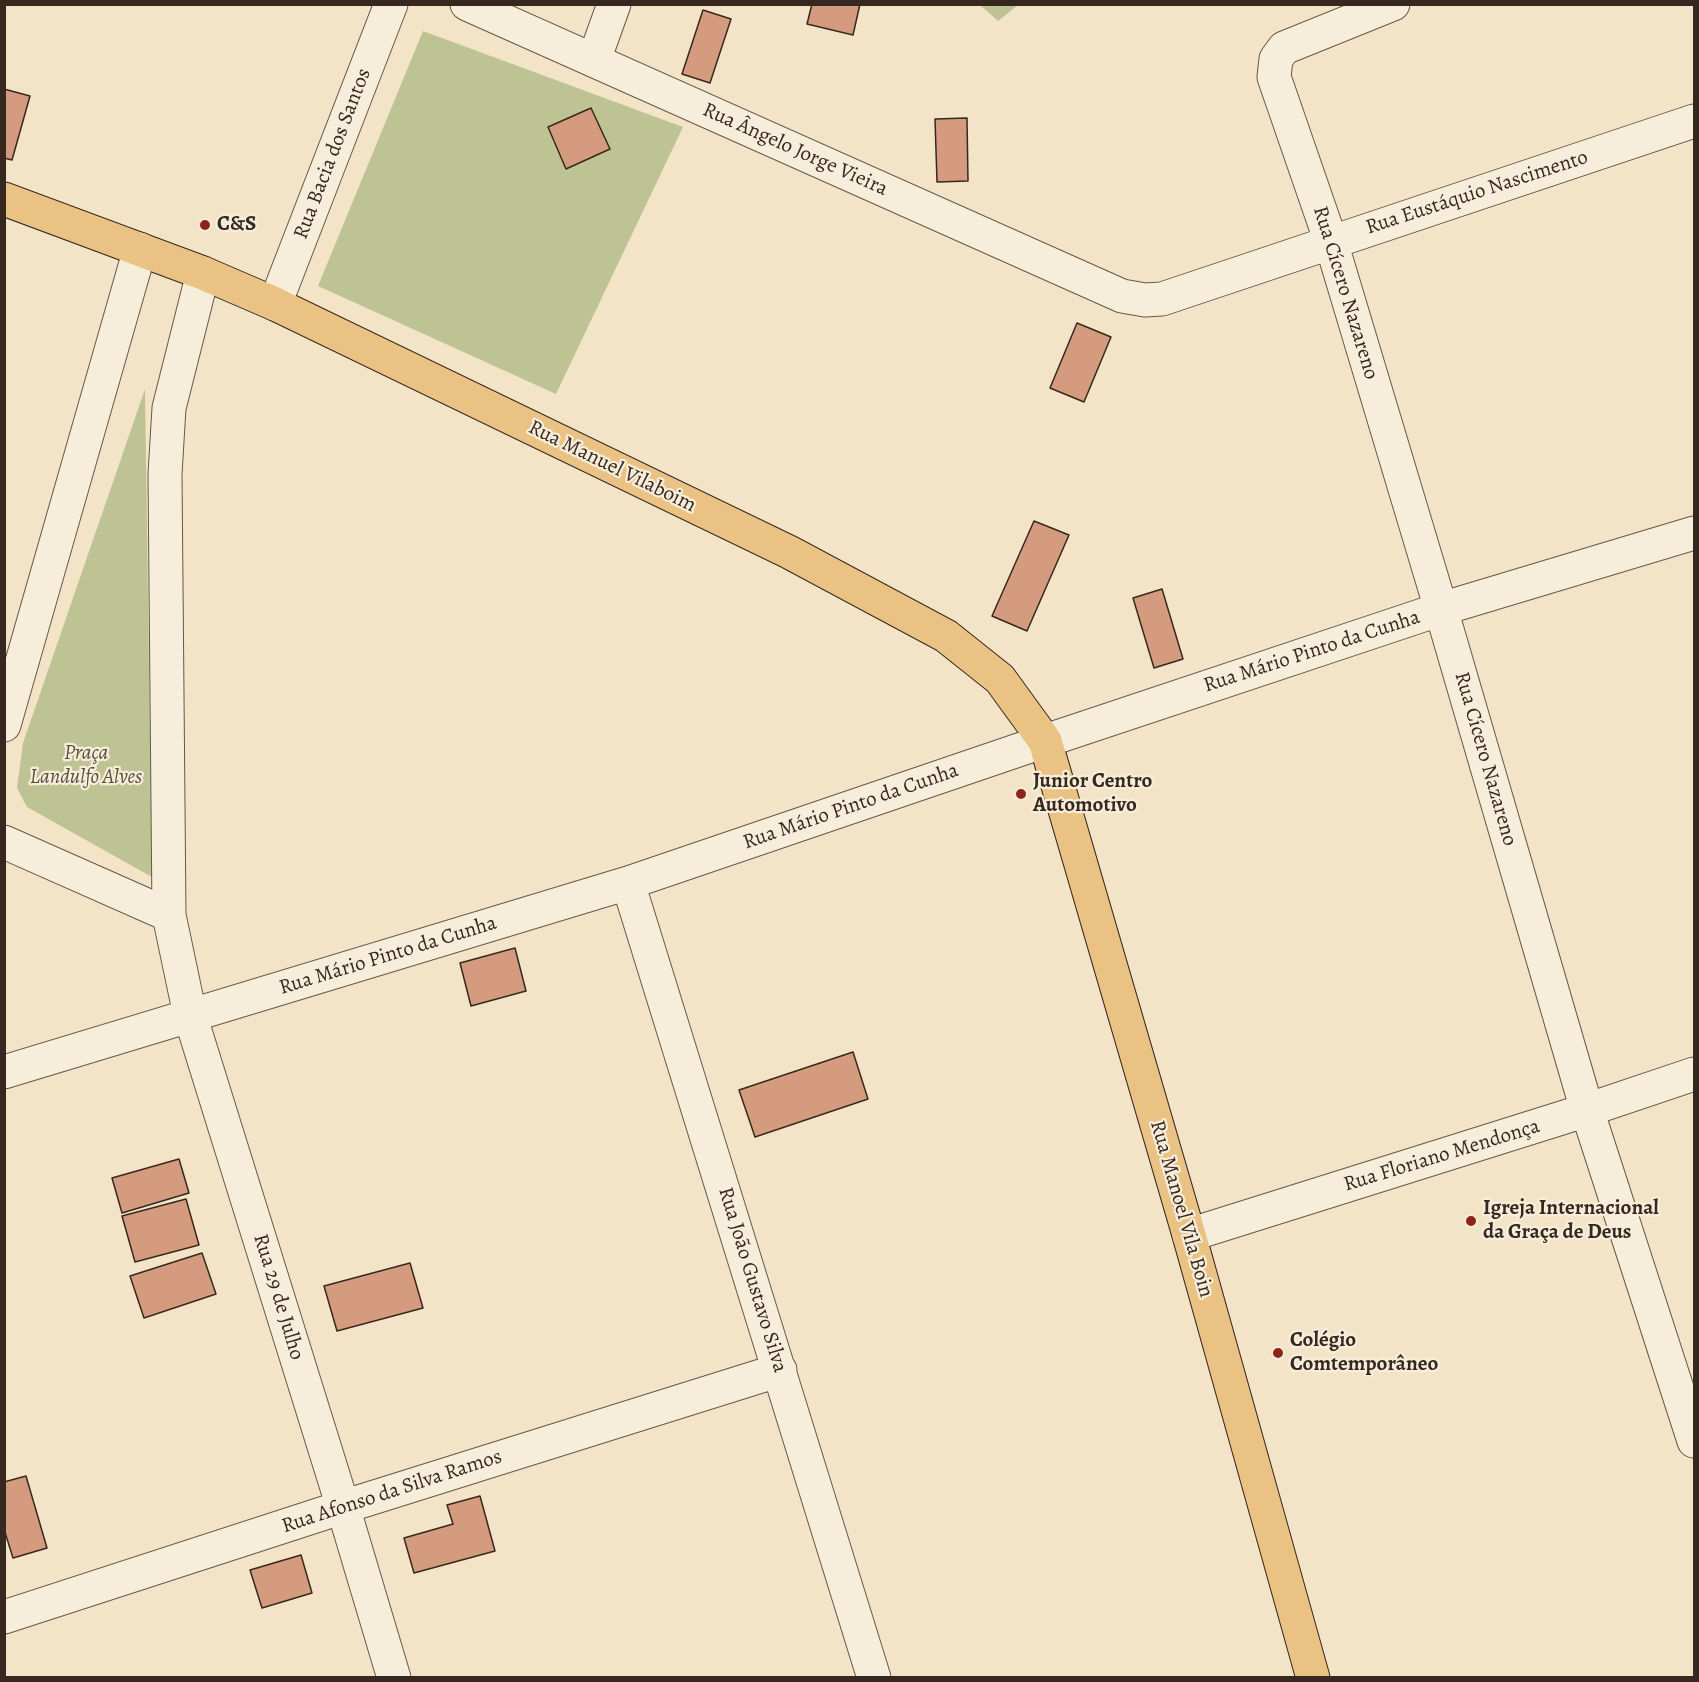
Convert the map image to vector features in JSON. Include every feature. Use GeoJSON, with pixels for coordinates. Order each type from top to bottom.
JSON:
{"type":"FeatureCollection","features":[{"type":"Feature","properties":{"kind":"main road","name":"Rua Manuel Vilaboim"},"geometry":{"type":"LineString","coordinates":[[4,199],[203,273],[275,304],[789,552],[946,636],[1000,679],[1046,741]]}},
{"type":"Feature","properties":{"kind":"main road","name":"Rua Manoel Vila Boin"},"geometry":{"type":"LineString","coordinates":[[1046,741],[1189,1235],[1313,1677]]}},
{"type":"Feature","properties":{"kind":"street","name":"Rua Bacia dos Santos"},"geometry":{"type":"LineString","coordinates":[[275,304],[391,4]]}},
{"type":"Feature","properties":{"kind":"street","name":"Rua Ângelo Jorge Vieira"},"geometry":{"type":"LineString","coordinates":[[467,4],[1122,296]]}},
{"type":"Feature","properties":{"kind":"street"},"geometry":{"type":"LineString","coordinates":[[594,60],[614,4]]}},
{"type":"Feature","properties":{"kind":"street","name":"Rua Cícero Nazareno"},"geometry":{"type":"LineString","coordinates":[[1393,4],[1284,48],[1276,59],[1274,77],[1330,242],[1441,609],[1587,1110],[1695,1441]]}},
{"type":"Feature","properties":{"kind":"street","name":"Rua Eustáquio Nascimento"},"geometry":{"type":"LineString","coordinates":[[1122,296],[1145,300],[1162,299],[1695,121]]}},
{"type":"Feature","properties":{"kind":"street"},"geometry":{"type":"LineString","coordinates":[[4,725],[140,249]]}},
{"type":"Feature","properties":{"kind":"street"},"geometry":{"type":"LineString","coordinates":[[4,842],[169,915],[165,474],[169,408],[203,273]]}},
{"type":"Feature","properties":{"kind":"street","name":"Rua Mário Pinto da Cunha"},"geometry":{"type":"LineString","coordinates":[[4,1072],[628,883],[1441,609],[1695,533]]}},
{"type":"Feature","properties":{"kind":"street","name":"Rua João Gustavo Silva"},"geometry":{"type":"LineString","coordinates":[[628,883],[874,1677]]}},
{"type":"Feature","properties":{"kind":"street","name":"Rua 29 de Julho"},"geometry":{"type":"LineString","coordinates":[[169,915],[190,1016],[394,1677]]}},
{"type":"Feature","properties":{"kind":"street","name":"Rua Floriano Mendonça"},"geometry":{"type":"LineString","coordinates":[[1189,1235],[1695,1074]]}},
{"type":"Feature","properties":{"kind":"street","name":"Rua Afonso da Silva Ramos"},"geometry":{"type":"LineString","coordinates":[[4,1617],[343,1507],[780,1370]]}},
{"type":"Feature","properties":{"kind":"green space"},"geometry":{"type":"Polygon","coordinates":[[[980,5],[1018,5],[998,21],[980,5]]]}},
{"type":"Feature","properties":{"kind":"green space"},"geometry":{"type":"Polygon","coordinates":[[[423,31],[683,127],[556,394],[318,286],[423,31]]]}},
{"type":"Feature","properties":{"kind":"green space","name":"Praça Landulfo Alves"},"geometry":{"type":"Polygon","coordinates":[[[145,389],[152,877],[27,807],[17,788],[23,743],[145,389]]]}},
{"type":"Feature","properties":{"kind":"building"},"geometry":{"type":"Polygon","coordinates":[[[812,4],[860,4],[853,35],[807,24],[812,4]]]}},
{"type":"Feature","properties":{"kind":"building"},"geometry":{"type":"Polygon","coordinates":[[[703,10],[731,19],[710,83],[682,74],[703,10]]]}},
{"type":"Feature","properties":{"kind":"building"},"geometry":{"type":"Polygon","coordinates":[[[4,89],[30,96],[12,160],[4,158],[4,89]]]}},
{"type":"Feature","properties":{"kind":"building"},"geometry":{"type":"Polygon","coordinates":[[[591,108],[610,149],[566,169],[548,127],[591,108]]]}},
{"type":"Feature","properties":{"kind":"building"},"geometry":{"type":"Polygon","coordinates":[[[967,118],[968,181],[937,182],[935,119],[967,118]]]}},
{"type":"Feature","properties":{"kind":"building"},"geometry":{"type":"Polygon","coordinates":[[[1077,323],[1111,337],[1084,402],[1050,388],[1077,323]]]}},
{"type":"Feature","properties":{"kind":"building"},"geometry":{"type":"Polygon","coordinates":[[[1034,521],[1069,535],[1027,631],[992,616],[1034,521]]]}},
{"type":"Feature","properties":{"kind":"building"},"geometry":{"type":"Polygon","coordinates":[[[1162,589],[1183,659],[1154,668],[1133,598],[1162,589]]]}},
{"type":"Feature","properties":{"kind":"building"},"geometry":{"type":"Polygon","coordinates":[[[515,948],[526,991],[471,1006],[460,963],[515,948]]]}},
{"type":"Feature","properties":{"kind":"building"},"geometry":{"type":"Polygon","coordinates":[[[853,1052],[868,1099],[755,1137],[739,1090],[853,1052]]]}},
{"type":"Feature","properties":{"kind":"building"},"geometry":{"type":"Polygon","coordinates":[[[179,1159],[189,1193],[122,1213],[112,1178],[179,1159]]]}},
{"type":"Feature","properties":{"kind":"building"},"geometry":{"type":"Polygon","coordinates":[[[186,1199],[199,1245],[135,1262],[122,1216],[186,1199]]]}},
{"type":"Feature","properties":{"kind":"building"},"geometry":{"type":"Polygon","coordinates":[[[202,1253],[216,1294],[144,1318],[130,1276],[202,1253]]]}},
{"type":"Feature","properties":{"kind":"building"},"geometry":{"type":"Polygon","coordinates":[[[410,1263],[423,1308],[337,1331],[324,1286],[410,1263]]]}},
{"type":"Feature","properties":{"kind":"building"},"geometry":{"type":"Polygon","coordinates":[[[26,1476],[47,1548],[13,1558],[4,1529],[4,1482],[26,1476]]]}},
{"type":"Feature","properties":{"kind":"building"},"geometry":{"type":"Polygon","coordinates":[[[480,1496],[495,1551],[414,1573],[404,1538],[453,1524],[447,1505],[480,1496]]]}},
{"type":"Feature","properties":{"kind":"building"},"geometry":{"type":"Polygon","coordinates":[[[301,1555],[312,1593],[262,1608],[250,1570],[301,1555]]]}},
{"type":"Feature","properties":{"kind":"place","name":"C&S"},"geometry":{"type":"Point","coordinates":[205,225]}},
{"type":"Feature","properties":{"kind":"place","name":"Junior Centro Automotivo"},"geometry":{"type":"Point","coordinates":[1021,794]}},
{"type":"Feature","properties":{"kind":"place","name":"Igreja Internacional da Graça de Deus"},"geometry":{"type":"Point","coordinates":[1471,1221]}},
{"type":"Feature","properties":{"kind":"place","name":"Colégio Comtemporâneo"},"geometry":{"type":"Point","coordinates":[1278,1353]}}]}
